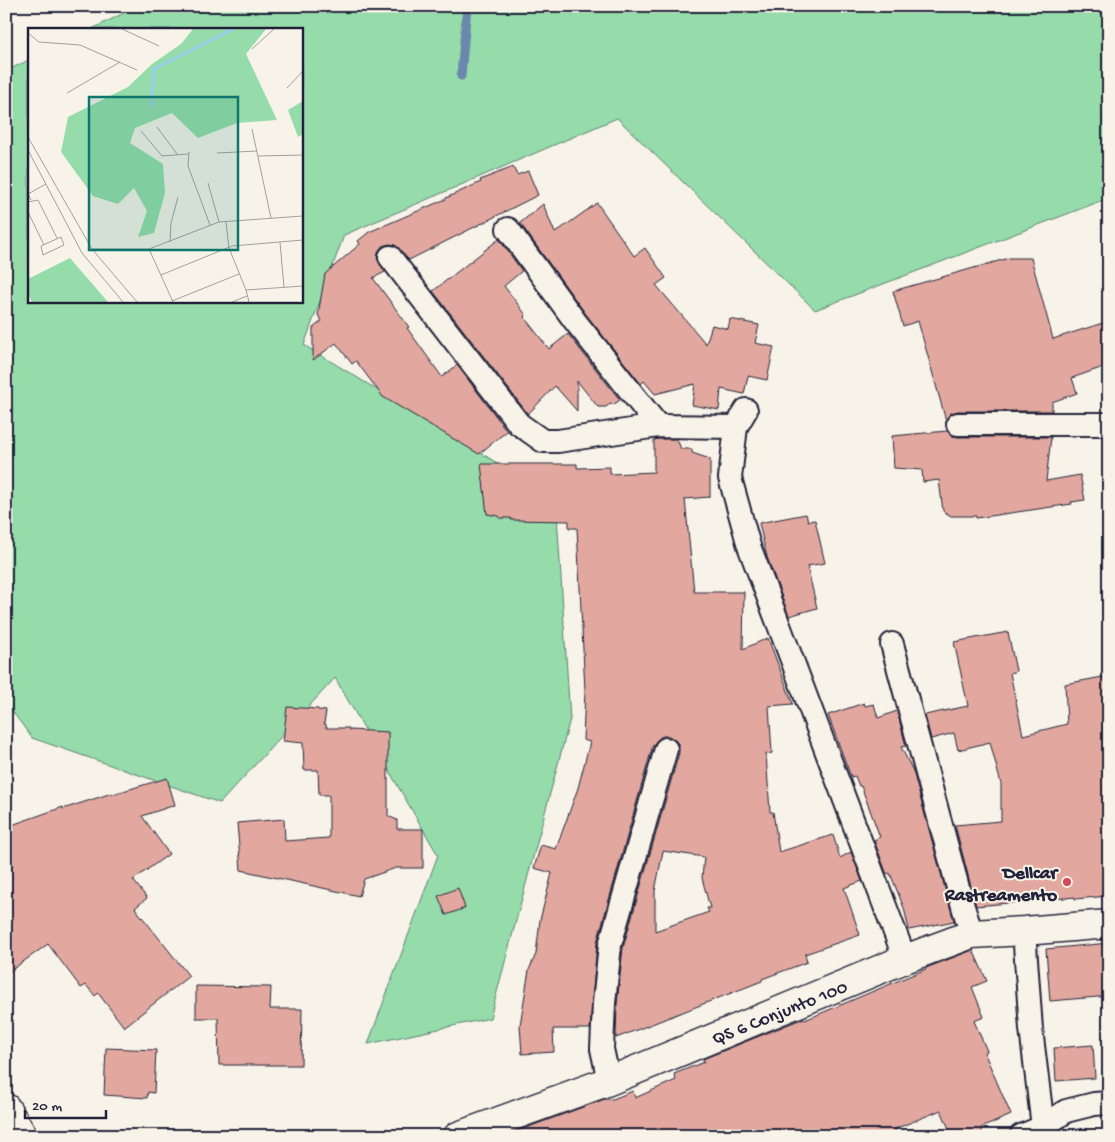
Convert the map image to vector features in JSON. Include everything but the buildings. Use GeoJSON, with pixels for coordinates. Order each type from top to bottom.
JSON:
{"type":"FeatureCollection","features":[{"type":"Feature","properties":{"kind":"street"},"geometry":{"type":"LineString","coordinates":[[508,229],[575,321],[658,426]]}},
{"type":"Feature","properties":{"kind":"street"},"geometry":{"type":"LineString","coordinates":[[390,257],[519,424],[543,441],[558,441],[658,426],[741,419],[730,478],[749,546],[905,959]]}},
{"type":"Feature","properties":{"kind":"street"},"geometry":{"type":"LineString","coordinates":[[958,424],[1109,424]]}},
{"type":"Feature","properties":{"kind":"street"},"geometry":{"type":"LineString","coordinates":[[892,644],[972,934]]}},
{"type":"Feature","properties":{"kind":"street"},"geometry":{"type":"LineString","coordinates":[[609,1081],[602,1049],[604,1003],[610,944],[666,749]]}},
{"type":"Feature","properties":{"kind":"street","name":"QS 6 Conjunto 100"},"geometry":{"type":"LineString","coordinates":[[458,1136],[609,1081],[905,959],[972,934],[1109,924]]}},
{"type":"Feature","properties":{"kind":"street"},"geometry":{"type":"LineString","coordinates":[[1024,931],[1031,1029],[1045,1131]]}},
{"type":"Feature","properties":{"kind":"street"},"geometry":{"type":"LineString","coordinates":[[1021,1136],[1045,1131],[1066,1111],[1094,1104],[1109,1103]]}},
{"type":"Feature","properties":{"kind":"street"},"geometry":{"type":"LineString","coordinates":[[6,1108],[23,1136]]}},
{"type":"Feature","properties":{"kind":"green space"},"geometry":{"type":"Polygon","coordinates":[[[138,6],[1109,6],[1109,198],[815,310],[617,118],[344,235],[304,345],[556,499],[570,719],[490,1018],[368,1044],[438,855],[335,678],[220,803],[32,738],[6,703],[6,71],[28,60],[28,302],[302,302],[302,28],[94,28],[138,6]]]}},
{"type":"Feature","properties":{"kind":"waterway"},"geometry":{"type":"LineString","coordinates":[[461,76],[467,6]]}},
{"type":"Feature","properties":{"kind":"place","name":"Dellcar Rastreamento"},"geometry":{"type":"Point","coordinates":[1067,882]}}]}
